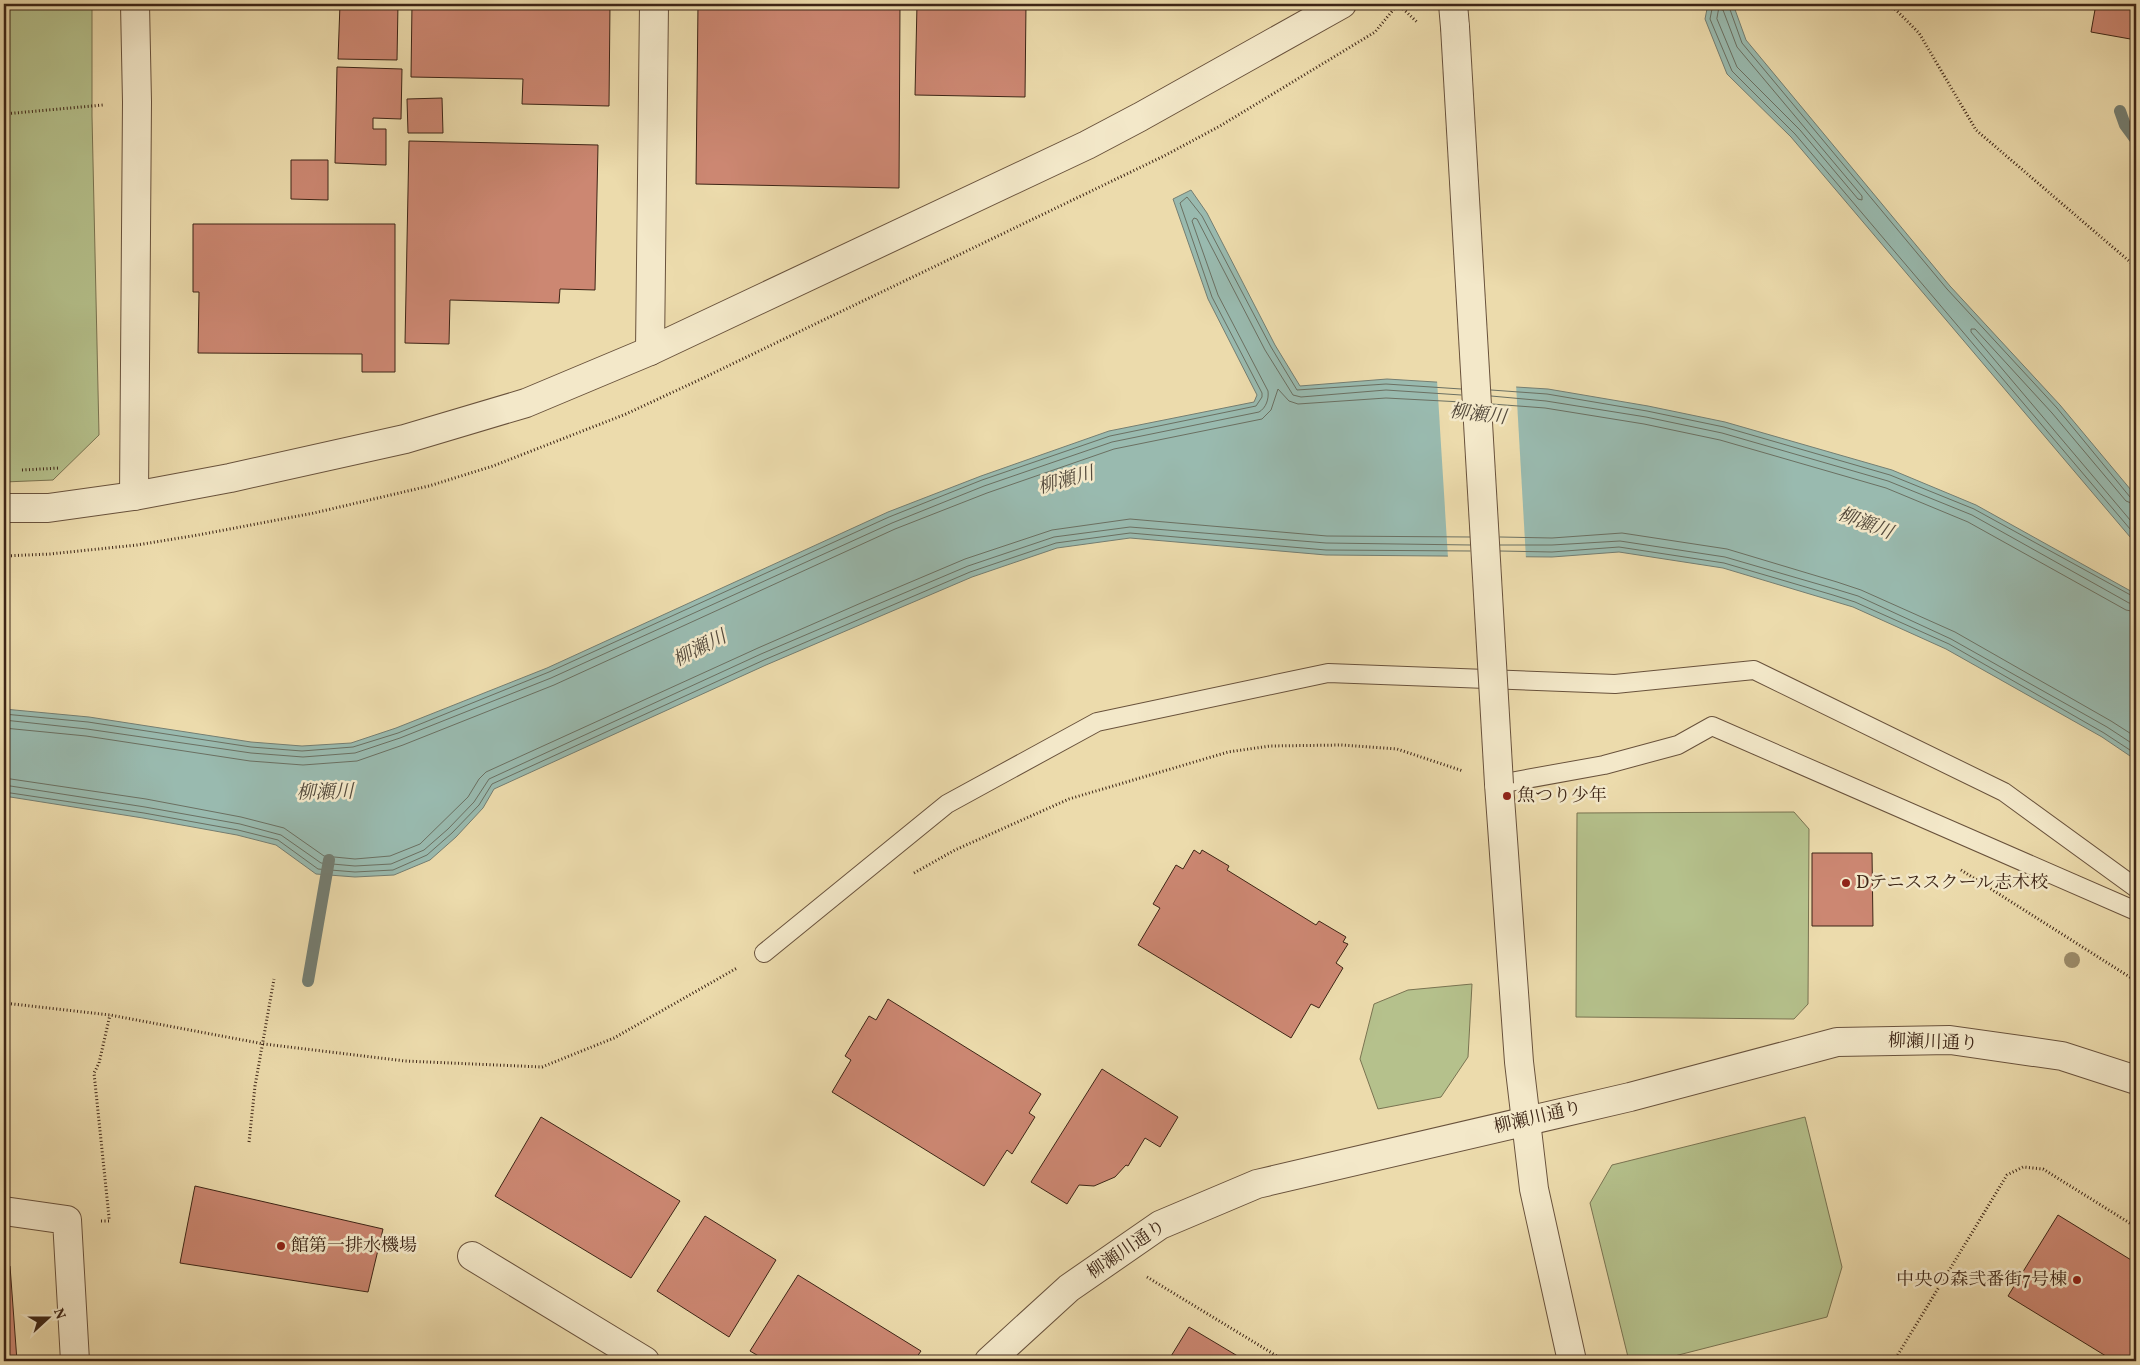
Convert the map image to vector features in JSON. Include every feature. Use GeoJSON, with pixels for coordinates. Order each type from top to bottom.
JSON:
{"type":"FeatureCollection","features":[{"type":"Feature","properties":{"kind":"street"},"geometry":{"type":"LineString","coordinates":[[134,496],[135,4]]}},
{"type":"Feature","properties":{"kind":"street"},"geometry":{"type":"LineString","coordinates":[[650,351],[654,4]]}},
{"type":"Feature","properties":{"kind":"street"},"geometry":{"type":"LineString","coordinates":[[4,508],[48,508],[134,496],[230,478],[342,454],[458,425],[526,403],[650,351],[1087,145],[1342,4]]}},
{"type":"Feature","properties":{"kind":"street"},"geometry":{"type":"LineString","coordinates":[[1454,15],[1499,784],[1519,1062],[1534,1189],[1572,1361]]}},
{"type":"Feature","properties":{"kind":"street","name":"柳瀬川通り"},"geometry":{"type":"LineString","coordinates":[[989,1361],[1069,1288],[1160,1225],[1257,1184],[1630,1097],[1837,1042],[1950,1040],[2062,1056],[2136,1080]]}},
{"type":"Feature","properties":{"kind":"street"},"geometry":{"type":"LineString","coordinates":[[4,1211],[67,1220],[75,1361]]}},
{"type":"Feature","properties":{"kind":"street"},"geometry":{"type":"LineString","coordinates":[[472,1256],[646,1361]]}},
{"type":"Feature","properties":{"kind":"lane"},"geometry":{"type":"LineString","coordinates":[[764,953],[947,804],[1098,722],[1328,673],[1615,684],[1754,670],[2004,792],[2136,888]]}},
{"type":"Feature","properties":{"kind":"lane"},"geometry":{"type":"LineString","coordinates":[[1499,784],[1604,765],[1668,748],[1678,745],[1712,726],[2136,911]]}},
{"type":"Feature","properties":{"kind":"path"},"geometry":{"type":"LineString","coordinates":[[1398,4],[1421,26]]}},
{"type":"Feature","properties":{"kind":"path"},"geometry":{"type":"LineString","coordinates":[[1890,4],[1919,33],[1976,130],[2136,267]]}},
{"type":"Feature","properties":{"kind":"path"},"geometry":{"type":"LineString","coordinates":[[4,114],[136,102]]}},
{"type":"Feature","properties":{"kind":"path"},"geometry":{"type":"LineString","coordinates":[[13,470],[69,468]]}},
{"type":"Feature","properties":{"kind":"path"},"geometry":{"type":"LineString","coordinates":[[1953,866],[2136,980]]}},
{"type":"Feature","properties":{"kind":"path"},"geometry":{"type":"LineString","coordinates":[[250,1142],[255,1086],[274,979]]}},
{"type":"Feature","properties":{"kind":"path"},"geometry":{"type":"LineString","coordinates":[[67,1220],[109,1221],[94,1073],[99,1063],[110,1015]]}},
{"type":"Feature","properties":{"kind":"path"},"geometry":{"type":"LineString","coordinates":[[1894,1361],[2008,1175],[2023,1167],[2043,1169],[2136,1227]]}},
{"type":"Feature","properties":{"kind":"path"},"geometry":{"type":"LineString","coordinates":[[1140,1273],[1285,1361]]}},
{"type":"Feature","properties":{"kind":"green space"},"geometry":{"type":"Polygon","coordinates":[[[4,4],[92,4],[92,116],[99,435],[53,480],[4,482],[4,4]]]}},
{"type":"Feature","properties":{"kind":"green space"},"geometry":{"type":"Polygon","coordinates":[[[1794,812],[1809,829],[1808,1004],[1794,1019],[1576,1017],[1577,813],[1794,812]]]}},
{"type":"Feature","properties":{"kind":"green space"},"geometry":{"type":"Polygon","coordinates":[[[1472,984],[1468,1057],[1441,1097],[1378,1109],[1360,1059],[1374,1004],[1408,990],[1472,984]]]}},
{"type":"Feature","properties":{"kind":"green space"},"geometry":{"type":"Polygon","coordinates":[[[1805,1117],[1842,1267],[1827,1317],[1655,1361],[1629,1361],[1590,1203],[1612,1165],[1805,1117]]]}},
{"type":"Feature","properties":{"kind":"water"},"geometry":{"type":"Polygon","coordinates":[[[1708,4],[1733,4],[1746,40],[1950,286],[2060,405],[2136,496],[2136,544],[1791,137],[1727,74],[1705,19],[1708,4]]]}},
{"type":"Feature","properties":{"kind":"water","name":"柳瀬川"},"geometry":{"type":"Polygon","coordinates":[[[1191,190],[1207,213],[1275,345],[1300,386],[1387,379],[1548,389],[1648,406],[1725,422],[1892,470],[1976,505],[2136,594],[2136,760],[2102,737],[1946,649],[1853,607],[1723,568],[1619,552],[1552,557],[1326,555],[1130,538],[1057,548],[972,577],[766,665],[494,789],[483,808],[456,837],[430,860],[394,875],[355,877],[316,874],[276,845],[237,835],[4,796],[4,709],[89,717],[251,742],[302,746],[351,743],[396,728],[547,668],[888,512],[981,476],[1109,431],[1254,402],[1257,395],[1208,299],[1173,199],[1191,190]]]}},
{"type":"Feature","properties":{"kind":"pier"},"geometry":{"type":"Polygon","coordinates":[[[1437,380],[1516,384],[1526,559],[1448,558],[1437,380]]]}},
{"type":"Feature","properties":{"kind":"building"},"geometry":{"type":"Polygon","coordinates":[[[340,4],[398,4],[397,60],[338,59],[340,4]]]}},
{"type":"Feature","properties":{"kind":"building"},"geometry":{"type":"Polygon","coordinates":[[[412,4],[610,4],[609,106],[522,104],[523,79],[411,77],[412,4]]]}},
{"type":"Feature","properties":{"kind":"building"},"geometry":{"type":"Polygon","coordinates":[[[698,4],[900,4],[899,188],[696,184],[698,4]]]}},
{"type":"Feature","properties":{"kind":"building"},"geometry":{"type":"Polygon","coordinates":[[[917,4],[1026,4],[1025,97],[915,95],[917,4]]]}},
{"type":"Feature","properties":{"kind":"building"},"geometry":{"type":"Polygon","coordinates":[[[2096,4],[2136,4],[2136,40],[2091,32],[2096,4]]]}},
{"type":"Feature","properties":{"kind":"building"},"geometry":{"type":"Polygon","coordinates":[[[337,67],[402,69],[401,119],[373,118],[373,129],[386,129],[386,165],[335,163],[337,67]]]}},
{"type":"Feature","properties":{"kind":"building"},"geometry":{"type":"Polygon","coordinates":[[[442,98],[443,133],[408,133],[407,99],[442,98]]]}},
{"type":"Feature","properties":{"kind":"building"},"geometry":{"type":"Polygon","coordinates":[[[409,141],[598,145],[595,290],[560,289],[559,303],[450,300],[449,344],[405,343],[409,141]]]}},
{"type":"Feature","properties":{"kind":"building"},"geometry":{"type":"Polygon","coordinates":[[[291,160],[328,160],[328,200],[291,199],[291,160]]]}},
{"type":"Feature","properties":{"kind":"building"},"geometry":{"type":"Polygon","coordinates":[[[193,224],[395,224],[395,372],[362,372],[362,354],[198,353],[199,292],[193,292],[193,224]]]}},
{"type":"Feature","properties":{"kind":"building"},"geometry":{"type":"Polygon","coordinates":[[[1194,850],[1200,854],[1202,850],[1229,866],[1227,870],[1316,925],[1319,921],[1346,937],[1343,942],[1348,944],[1336,963],[1343,968],[1319,1008],[1311,1004],[1291,1038],[1138,945],[1160,908],[1153,904],[1176,865],[1183,869],[1194,850]]]}},
{"type":"Feature","properties":{"kind":"building"},"geometry":{"type":"Polygon","coordinates":[[[1812,853],[1872,853],[1873,926],[1812,926],[1812,853]]]}},
{"type":"Feature","properties":{"kind":"building"},"geometry":{"type":"Polygon","coordinates":[[[888,999],[1041,1094],[1029,1113],[1035,1117],[1012,1154],[1007,1150],[984,1186],[832,1092],[851,1060],[845,1056],[869,1016],[876,1020],[888,999]]]}},
{"type":"Feature","properties":{"kind":"building"},"geometry":{"type":"Polygon","coordinates":[[[1102,1069],[1178,1117],[1160,1147],[1145,1138],[1128,1166],[1126,1165],[1115,1177],[1094,1186],[1079,1185],[1067,1204],[1031,1182],[1102,1069]]]}},
{"type":"Feature","properties":{"kind":"building"},"geometry":{"type":"Polygon","coordinates":[[[541,1117],[680,1201],[631,1278],[495,1196],[541,1117]]]}},
{"type":"Feature","properties":{"kind":"building","name":"館第一排水機場"},"geometry":{"type":"Polygon","coordinates":[[[195,1186],[383,1229],[368,1292],[180,1263],[195,1186]]]}},
{"type":"Feature","properties":{"kind":"building","name":"中央の森弐番街7号棟"},"geometry":{"type":"Polygon","coordinates":[[[2058,1215],[2136,1263],[2136,1361],[2114,1361],[2008,1296],[2058,1215]]]}},
{"type":"Feature","properties":{"kind":"building"},"geometry":{"type":"Polygon","coordinates":[[[705,1216],[776,1260],[729,1337],[657,1291],[705,1216]]]}},
{"type":"Feature","properties":{"kind":"building"},"geometry":{"type":"Polygon","coordinates":[[[4,1266],[10,1266],[17,1361],[4,1361],[4,1266]]]}},
{"type":"Feature","properties":{"kind":"building"},"geometry":{"type":"Polygon","coordinates":[[[798,1275],[921,1351],[914,1361],[767,1361],[750,1351],[798,1275]]]}},
{"type":"Feature","properties":{"kind":"building"},"geometry":{"type":"Polygon","coordinates":[[[1189,1327],[1246,1361],[1168,1361],[1189,1327]]]}},
{"type":"Feature","properties":{"kind":"waterway"},"geometry":{"type":"LineString","coordinates":[[2120,111],[2125,125],[2136,140]]}},
{"type":"Feature","properties":{"kind":"waterway"},"geometry":{"type":"LineString","coordinates":[[308,981],[329,860]]}},
{"type":"Feature","properties":{"kind":"place","name":"魚つり少年"},"geometry":{"type":"Point","coordinates":[1507,796]}},
{"type":"Feature","properties":{"kind":"place","name":"Dテニススクール志木校"},"geometry":{"type":"Point","coordinates":[1846,883]}},
{"type":"Feature","properties":{"kind":"place","name":"館第一排水機場"},"geometry":{"type":"Point","coordinates":[281,1246]}},
{"type":"Feature","properties":{"kind":"place","name":"中央の森弐番街7号棟"},"geometry":{"type":"Point","coordinates":[2077,1280]}}]}
